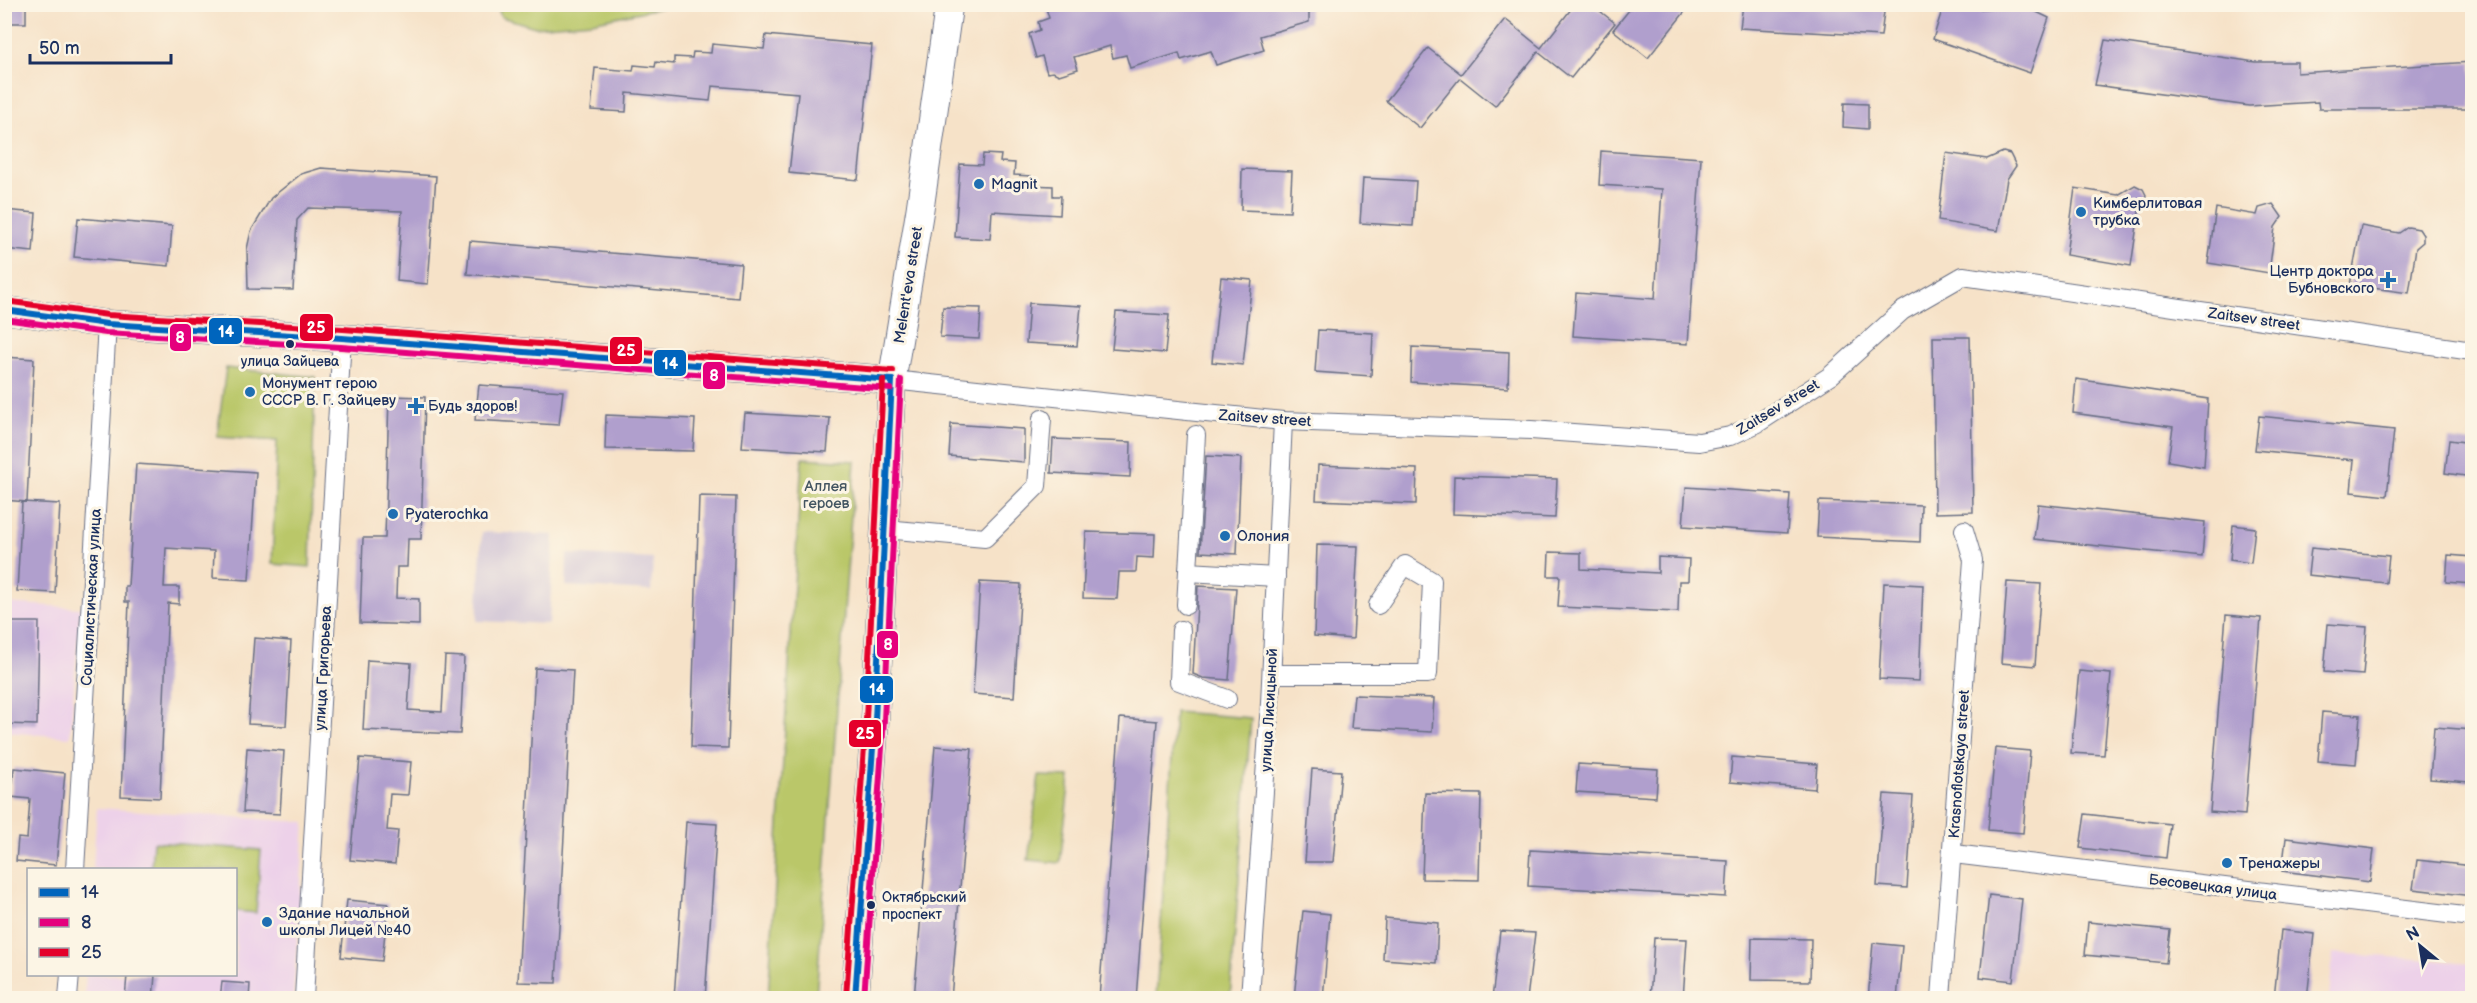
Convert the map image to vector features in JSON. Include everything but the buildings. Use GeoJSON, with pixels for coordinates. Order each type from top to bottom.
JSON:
{"type":"FeatureCollection","features":[{"type":"Feature","properties":{"kind":"main road","name":"Melent'eva street"},"geometry":{"type":"LineString","coordinates":[[855,999],[875,731],[892,380],[920,209],[949,4]]}},
{"type":"Feature","properties":{"kind":"main road","name":"Zaitsev street"},"geometry":{"type":"LineString","coordinates":[[4,310],[107,324],[342,338],[892,380]]}},
{"type":"Feature","properties":{"kind":"street","name":"Zaitsev street"},"geometry":{"type":"LineString","coordinates":[[892,380],[1283,421],[1531,430],[1699,442],[1730,436],[1758,423],[1830,376],[1902,311],[1963,276],[2472,351]]}},
{"type":"Feature","properties":{"kind":"street","name":"Социалистическая улица"},"geometry":{"type":"LineString","coordinates":[[75,868],[107,324]]}},
{"type":"Feature","properties":{"kind":"street","name":"улица Григорьева"},"geometry":{"type":"LineString","coordinates":[[304,999],[342,338]]}},
{"type":"Feature","properties":{"kind":"street"},"geometry":{"type":"LineString","coordinates":[[885,529],[985,538],[1037,486],[1042,419]]}},
{"type":"Feature","properties":{"kind":"street","name":"улица Лисицыной"},"geometry":{"type":"LineString","coordinates":[[1250,999],[1272,674],[1283,421]]}},
{"type":"Feature","properties":{"kind":"street"},"geometry":{"type":"LineString","coordinates":[[1186,605],[1196,435]]}},
{"type":"Feature","properties":{"kind":"street","name":"Krasnoflotskaya street"},"geometry":{"type":"LineString","coordinates":[[1941,999],[1954,854],[1973,560],[1964,530]]}},
{"type":"Feature","properties":{"kind":"street"},"geometry":{"type":"LineString","coordinates":[[1272,674],[1428,674],[1432,582],[1405,565],[1378,605]]}},
{"type":"Feature","properties":{"kind":"street"},"geometry":{"type":"LineString","coordinates":[[1188,572],[1276,577]]}},
{"type":"Feature","properties":{"kind":"street"},"geometry":{"type":"LineString","coordinates":[[1181,630],[1179,681],[1227,699]]}},
{"type":"Feature","properties":{"kind":"street","name":"Бесовецкая улица"},"geometry":{"type":"LineString","coordinates":[[1954,854],[2472,917]]}},
{"type":"Feature","properties":{"kind":"street"},"geometry":{"type":"LineString","coordinates":[[68,999],[69,976]]}},
{"type":"Feature","properties":{"kind":"shaded area"},"geometry":{"type":"Polygon","coordinates":[[[482,532],[554,535],[549,624],[477,621],[482,532]]]}},
{"type":"Feature","properties":{"kind":"shaded area"},"geometry":{"type":"Polygon","coordinates":[[[567,554],[653,559],[651,591],[566,586],[567,554]]]}},
{"type":"Feature","properties":{"kind":"shaded area"},"geometry":{"type":"Polygon","coordinates":[[[4,603],[80,608],[70,737],[5,732],[4,603]]]}},
{"type":"Feature","properties":{"kind":"shaded area","name":"Здание начальной школы Лицей №40"},"geometry":{"type":"Polygon","coordinates":[[[97,808],[305,822],[293,998],[84,998],[86,976],[237,976],[237,868],[93,868],[97,808]]]}},
{"type":"Feature","properties":{"kind":"shaded area"},"geometry":{"type":"Polygon","coordinates":[[[2333,953],[2472,963],[2472,998],[2329,998],[2333,953]]]}},
{"type":"Feature","properties":{"kind":"green space"},"geometry":{"type":"Polygon","coordinates":[[[497,4],[673,5],[592,22],[535,27],[501,17],[497,4]]]}},
{"type":"Feature","properties":{"kind":"green space"},"geometry":{"type":"Polygon","coordinates":[[[226,368],[315,377],[310,567],[272,564],[277,441],[217,437],[226,368]]]}},
{"type":"Feature","properties":{"kind":"green space","name":"Аллея героев"},"geometry":{"type":"Polygon","coordinates":[[[802,458],[855,461],[816,998],[768,998],[802,458]]]}},
{"type":"Feature","properties":{"kind":"green space"},"geometry":{"type":"Polygon","coordinates":[[[1175,712],[1251,718],[1230,998],[1156,998],[1175,712]]]}},
{"type":"Feature","properties":{"kind":"green space"},"geometry":{"type":"Polygon","coordinates":[[[1039,776],[1070,777],[1060,863],[1028,860],[1039,776]]]}},
{"type":"Feature","properties":{"kind":"green space"},"geometry":{"type":"Polygon","coordinates":[[[153,842],[261,850],[256,913],[237,911],[237,868],[151,868],[153,842]]]}},
{"type":"Feature","properties":{"kind":"transit line","name":"25"},"geometry":{"type":"LineString","coordinates":[[5,301],[108,315],[343,329],[893,371]]}},
{"type":"Feature","properties":{"kind":"transit line","name":"14"},"geometry":{"type":"LineString","coordinates":[[4,310],[107,324],[342,338],[892,380]]}},
{"type":"Feature","properties":{"kind":"transit line","name":"8"},"geometry":{"type":"LineString","coordinates":[[4,319],[106,333],[341,347],[891,389]]}},
{"type":"Feature","properties":{"kind":"transit line","name":"25"},"geometry":{"type":"LineString","coordinates":[[846,997],[866,719],[883,380]]}},
{"type":"Feature","properties":{"kind":"transit line","name":"14"},"geometry":{"type":"LineString","coordinates":[[855,998],[875,720],[892,380]]}},
{"type":"Feature","properties":{"kind":"transit line","name":"8"},"geometry":{"type":"LineString","coordinates":[[864,998],[884,720],[901,380]]}},
{"type":"Feature","properties":{"kind":"place","name":"Magnit"},"geometry":{"type":"Point","coordinates":[979,184]}},
{"type":"Feature","properties":{"kind":"place","name":"Кимберлитовая трубка"},"geometry":{"type":"Point","coordinates":[2081,212]}},
{"type":"Feature","properties":{"kind":"place","name":"Центр доктора Бубновского"},"geometry":{"type":"Point","coordinates":[2388,280]}},
{"type":"Feature","properties":{"kind":"place","name":"улица Зайцева"},"geometry":{"type":"Point","coordinates":[290,344]}},
{"type":"Feature","properties":{"kind":"place","name":"Монумент герою СССР В. Г. Зайцеву"},"geometry":{"type":"Point","coordinates":[250,392]}},
{"type":"Feature","properties":{"kind":"place","name":"Будь здоров!"},"geometry":{"type":"Point","coordinates":[416,406]}},
{"type":"Feature","properties":{"kind":"place","name":"Pyaterochka"},"geometry":{"type":"Point","coordinates":[393,514]}},
{"type":"Feature","properties":{"kind":"place","name":"Олония"},"geometry":{"type":"Point","coordinates":[1225,536]}},
{"type":"Feature","properties":{"kind":"place","name":"Тренажеры"},"geometry":{"type":"Point","coordinates":[2227,863]}},
{"type":"Feature","properties":{"kind":"place","name":"Октябрьский проспект"},"geometry":{"type":"Point","coordinates":[871,905]}},
{"type":"Feature","properties":{"kind":"place","name":"Здание начальной школы Лицей №40"},"geometry":{"type":"Point","coordinates":[267,922]}}]}
